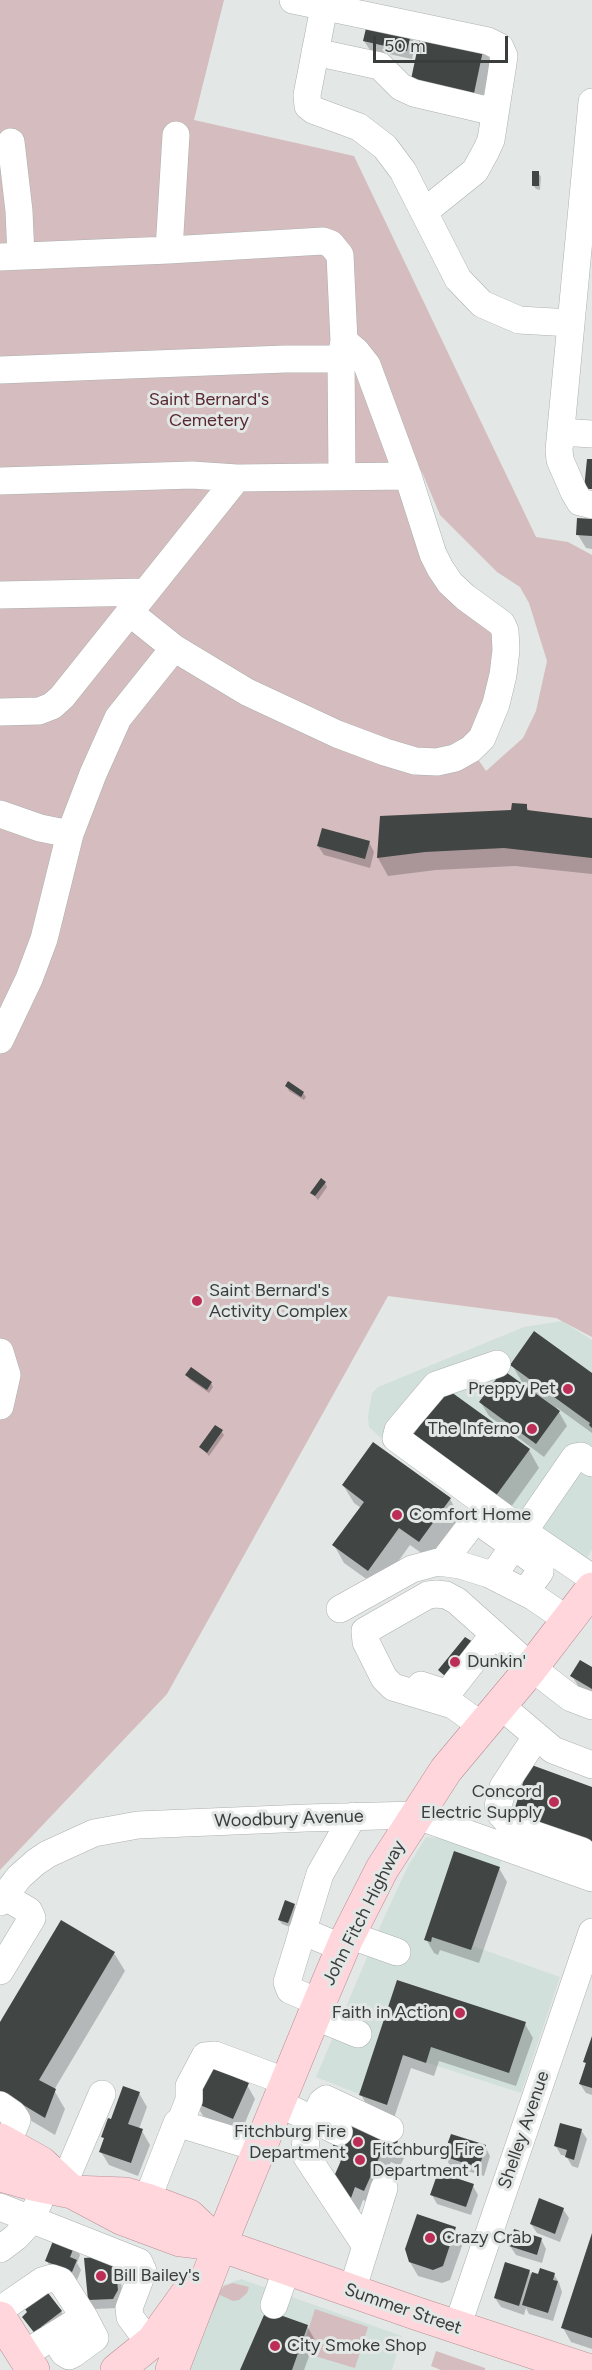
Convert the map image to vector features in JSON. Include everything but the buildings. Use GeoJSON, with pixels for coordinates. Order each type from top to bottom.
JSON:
{"type":"FeatureCollection","features":[{"type":"Feature","properties":{"kind":"main road","name":"John Fitch Highway"},"geometry":{"type":"LineString","coordinates":[[172,2370],[220,2245],[317,2009],[346,1942],[382,1869],[446,1770],[583,1610]]}},
{"type":"Feature","properties":{"kind":"main road","name":"Summer Street"},"geometry":{"type":"LineString","coordinates":[[2,2153],[41,2163],[59,2185],[134,2209],[180,2240],[220,2245],[574,2368]]}},
{"type":"Feature","properties":{"kind":"main road","name":"John Fitch Highway"},"geometry":{"type":"LineString","coordinates":[[117,2370],[150,2344],[176,2311],[220,2245]]}},
{"type":"Feature","properties":{"kind":"main road"},"geometry":{"type":"LineString","coordinates":[[0,2318],[28,2362]]}},
{"type":"Feature","properties":{"kind":"street"},"geometry":{"type":"LineString","coordinates":[[293,0],[496,44],[504,56],[491,140],[475,171],[424,212]]}},
{"type":"Feature","properties":{"kind":"street"},"geometry":{"type":"LineString","coordinates":[[324,7],[307,94],[308,106],[359,127],[386,147],[403,171],[458,279],[482,304],[519,320],[571,323]]}},
{"type":"Feature","properties":{"kind":"street"},"geometry":{"type":"LineString","coordinates":[[315,52],[380,66],[401,87],[414,93],[495,112]]}},
{"type":"Feature","properties":{"kind":"street"},"geometry":{"type":"LineString","coordinates":[[591,118],[585,241],[571,323],[560,460],[580,502],[592,505]]}},
{"type":"Feature","properties":{"kind":"street"},"geometry":{"type":"LineString","coordinates":[[169,250],[176,135]]}},
{"type":"Feature","properties":{"kind":"street"},"geometry":{"type":"LineString","coordinates":[[11,142],[19,210],[10,256],[323,241],[331,244],[340,255],[342,476]]}},
{"type":"Feature","properties":{"kind":"street"},"geometry":{"type":"LineString","coordinates":[[0,370],[285,359],[342,350],[356,351],[367,365],[408,476],[433,554],[440,568],[450,583],[465,597],[502,624],[505,631],[506,650],[503,675],[496,704],[482,738],[455,758],[436,762],[415,761],[326,729],[247,692],[174,648],[137,602],[0,595]]}},
{"type":"Feature","properties":{"kind":"street"},"geometry":{"type":"LineString","coordinates":[[561,432],[592,434]]}},
{"type":"Feature","properties":{"kind":"street"},"geometry":{"type":"LineString","coordinates":[[0,481],[192,475],[237,478],[408,476]]}},
{"type":"Feature","properties":{"kind":"street"},"geometry":{"type":"LineString","coordinates":[[0,712],[39,711],[52,706],[62,697],[237,478]]}},
{"type":"Feature","properties":{"kind":"street"},"geometry":{"type":"LineString","coordinates":[[4,1024],[44,939],[70,834],[118,718],[174,648]]}},
{"type":"Feature","properties":{"kind":"street"},"geometry":{"type":"LineString","coordinates":[[0,814],[40,828],[70,834]]}},
{"type":"Feature","properties":{"kind":"street"},"geometry":{"type":"LineString","coordinates":[[0,1352],[7,1375],[0,1406]]}},
{"type":"Feature","properties":{"kind":"street"},"geometry":{"type":"LineString","coordinates":[[497,1364],[436,1385],[398,1430],[396,1438],[518,1538],[541,1568],[525,1592]]}},
{"type":"Feature","properties":{"kind":"street"},"geometry":{"type":"LineString","coordinates":[[493,1576],[575,1457],[581,1456],[592,1463]]}},
{"type":"Feature","properties":{"kind":"street"},"geometry":{"type":"LineString","coordinates":[[442,1563],[471,1525],[475,1523],[518,1538],[592,1578]]}},
{"type":"Feature","properties":{"kind":"street"},"geometry":{"type":"LineString","coordinates":[[340,1609],[412,1569],[442,1563],[460,1565],[493,1576],[525,1592],[583,1610]]}},
{"type":"Feature","properties":{"kind":"street"},"geometry":{"type":"LineString","coordinates":[[592,1706],[571,1698],[446,1595],[428,1595],[368,1628],[364,1634],[384,1678],[393,1687],[450,1704],[467,1713],[491,1716],[536,1737],[563,1755],[592,1765]]}},
{"type":"Feature","properties":{"kind":"street"},"geometry":{"type":"LineString","coordinates":[[462,1606],[452,1600],[440,1600],[387,1626],[381,1634],[381,1642],[399,1671],[414,1683],[438,1691],[448,1690],[498,1638]]}},
{"type":"Feature","properties":{"kind":"street"},"geometry":{"type":"LineString","coordinates":[[450,1704],[498,1638]]}},
{"type":"Feature","properties":{"kind":"street"},"geometry":{"type":"LineString","coordinates":[[509,1838],[500,1814],[500,1798],[503,1787],[536,1737]]}},
{"type":"Feature","properties":{"kind":"street","name":"Woodbury Avenue"},"geometry":{"type":"LineString","coordinates":[[2,1899],[19,1877],[36,1862],[94,1833],[138,1825],[353,1816],[415,1815],[509,1838],[585,1875]]}},
{"type":"Feature","properties":{"kind":"street"},"geometry":{"type":"LineString","coordinates":[[353,1816],[320,1874],[290,1969],[288,1987],[317,2009],[358,2034]]}},
{"type":"Feature","properties":{"kind":"street"},"geometry":{"type":"LineString","coordinates":[[0,1971],[33,1918],[29,1911],[2,1899]]}},
{"type":"Feature","properties":{"kind":"street"},"geometry":{"type":"LineString","coordinates":[[302,1931],[398,1952]]}},
{"type":"Feature","properties":{"kind":"street","name":"Shelley Avenue"},"geometry":{"type":"LineString","coordinates":[[457,2327],[592,1932]]}},
{"type":"Feature","properties":{"kind":"street"},"geometry":{"type":"LineString","coordinates":[[110,2250],[134,2209],[175,2126],[180,2123],[189,2100],[189,2086],[205,2056],[215,2055],[313,2119],[339,2132]]}},
{"type":"Feature","properties":{"kind":"street"},"geometry":{"type":"LineString","coordinates":[[2,2242],[22,2231],[59,2185],[102,2094]]}},
{"type":"Feature","properties":{"kind":"street"},"geometry":{"type":"LineString","coordinates":[[366,2246],[307,2157],[305,2148],[313,2119],[326,2099],[390,2128]]}},
{"type":"Feature","properties":{"kind":"street"},"geometry":{"type":"LineString","coordinates":[[0,2105],[13,2114],[17,2120],[2,2153]]}},
{"type":"Feature","properties":{"kind":"street"},"geometry":{"type":"LineString","coordinates":[[180,2123],[259,2148]]}},
{"type":"Feature","properties":{"kind":"street"},"geometry":{"type":"LineString","coordinates":[[351,2291],[384,2188]]}},
{"type":"Feature","properties":{"kind":"street"},"geometry":{"type":"LineString","coordinates":[[0,2206],[139,2262],[142,2267],[129,2312],[131,2320],[150,2344]]}},
{"type":"Feature","properties":{"kind":"street"},"geometry":{"type":"LineString","coordinates":[[274,2305],[287,2268]]}},
{"type":"Feature","properties":{"kind":"street"},"geometry":{"type":"LineString","coordinates":[[0,2310],[42,2281],[52,2278],[61,2282],[84,2317],[53,2336],[28,2362]]}},
{"type":"Feature","properties":{"kind":"shaded area"},"geometry":{"type":"Polygon","coordinates":[[[562,1321],[592,1340],[592,1550],[574,1575],[382,1439],[369,1427],[368,1416],[372,1393],[378,1387],[524,1327],[562,1321]]]}},
{"type":"Feature","properties":{"kind":"shaded area"},"geometry":{"type":"Polygon","coordinates":[[[426,1837],[447,1839],[503,1856],[473,1946],[560,1977],[521,2093],[403,2055],[387,2105],[316,2077],[383,1920],[408,1866],[426,1837]]]}},
{"type":"Feature","properties":{"kind":"shaded area"},"geometry":{"type":"Polygon","coordinates":[[[241,2279],[402,2336],[392,2370],[183,2370],[221,2286],[241,2279]]]}},
{"type":"Feature","properties":{"kind":"green space","name":"Saint Bernard's Cemetery"},"geometry":{"type":"Polygon","coordinates":[[[0,0],[224,0],[194,120],[354,156],[536,537],[568,542],[592,555],[592,1337],[556,1318],[388,1296],[167,1694],[0,1870],[0,0]],[[422,472],[408,476],[433,554],[505,631],[471,749],[486,771],[523,738],[536,711],[547,661],[529,603],[520,587],[497,572],[440,515],[422,472]]]}},
{"type":"Feature","properties":{"kind":"green space"},"geometry":{"type":"Polygon","coordinates":[[[233,2283],[249,2287],[247,2293],[239,2300],[233,2301],[220,2295],[187,2370],[185,2370],[221,2290],[224,2286],[233,2283]]]}},
{"type":"Feature","properties":{"kind":"green space"},"geometry":{"type":"Polygon","coordinates":[[[315,2309],[368,2327],[355,2368],[301,2352],[315,2309]]]}},
{"type":"Feature","properties":{"kind":"green space"},"geometry":{"type":"Polygon","coordinates":[[[436,2351],[485,2368],[485,2370],[441,2370],[431,2366],[436,2351]]]}},
{"type":"Feature","properties":{"kind":"place","name":"Saint Bernard's Activity Complex"},"geometry":{"type":"Point","coordinates":[197,1301]}},
{"type":"Feature","properties":{"kind":"place","name":"Preppy Pet"},"geometry":{"type":"Point","coordinates":[568,1389]}},
{"type":"Feature","properties":{"kind":"place","name":"The Inferno"},"geometry":{"type":"Point","coordinates":[532,1429]}},
{"type":"Feature","properties":{"kind":"place","name":"Comfort Home"},"geometry":{"type":"Point","coordinates":[397,1515]}},
{"type":"Feature","properties":{"kind":"place","name":"Dunkin'"},"geometry":{"type":"Point","coordinates":[455,1662]}},
{"type":"Feature","properties":{"kind":"place","name":"Concord Electric Supply"},"geometry":{"type":"Point","coordinates":[554,1802]}},
{"type":"Feature","properties":{"kind":"place","name":"Faith in Action"},"geometry":{"type":"Point","coordinates":[460,2013]}},
{"type":"Feature","properties":{"kind":"place","name":"Fitchburg Fire Department"},"geometry":{"type":"Point","coordinates":[358,2142]}},
{"type":"Feature","properties":{"kind":"place","name":"Fitchburg Fire Department 1"},"geometry":{"type":"Point","coordinates":[360,2160]}},
{"type":"Feature","properties":{"kind":"place","name":"Crazy Crab"},"geometry":{"type":"Point","coordinates":[430,2238]}},
{"type":"Feature","properties":{"kind":"place","name":"Bill Bailey's"},"geometry":{"type":"Point","coordinates":[101,2276]}},
{"type":"Feature","properties":{"kind":"place","name":"City Smoke Shop"},"geometry":{"type":"Point","coordinates":[275,2346]}}]}
